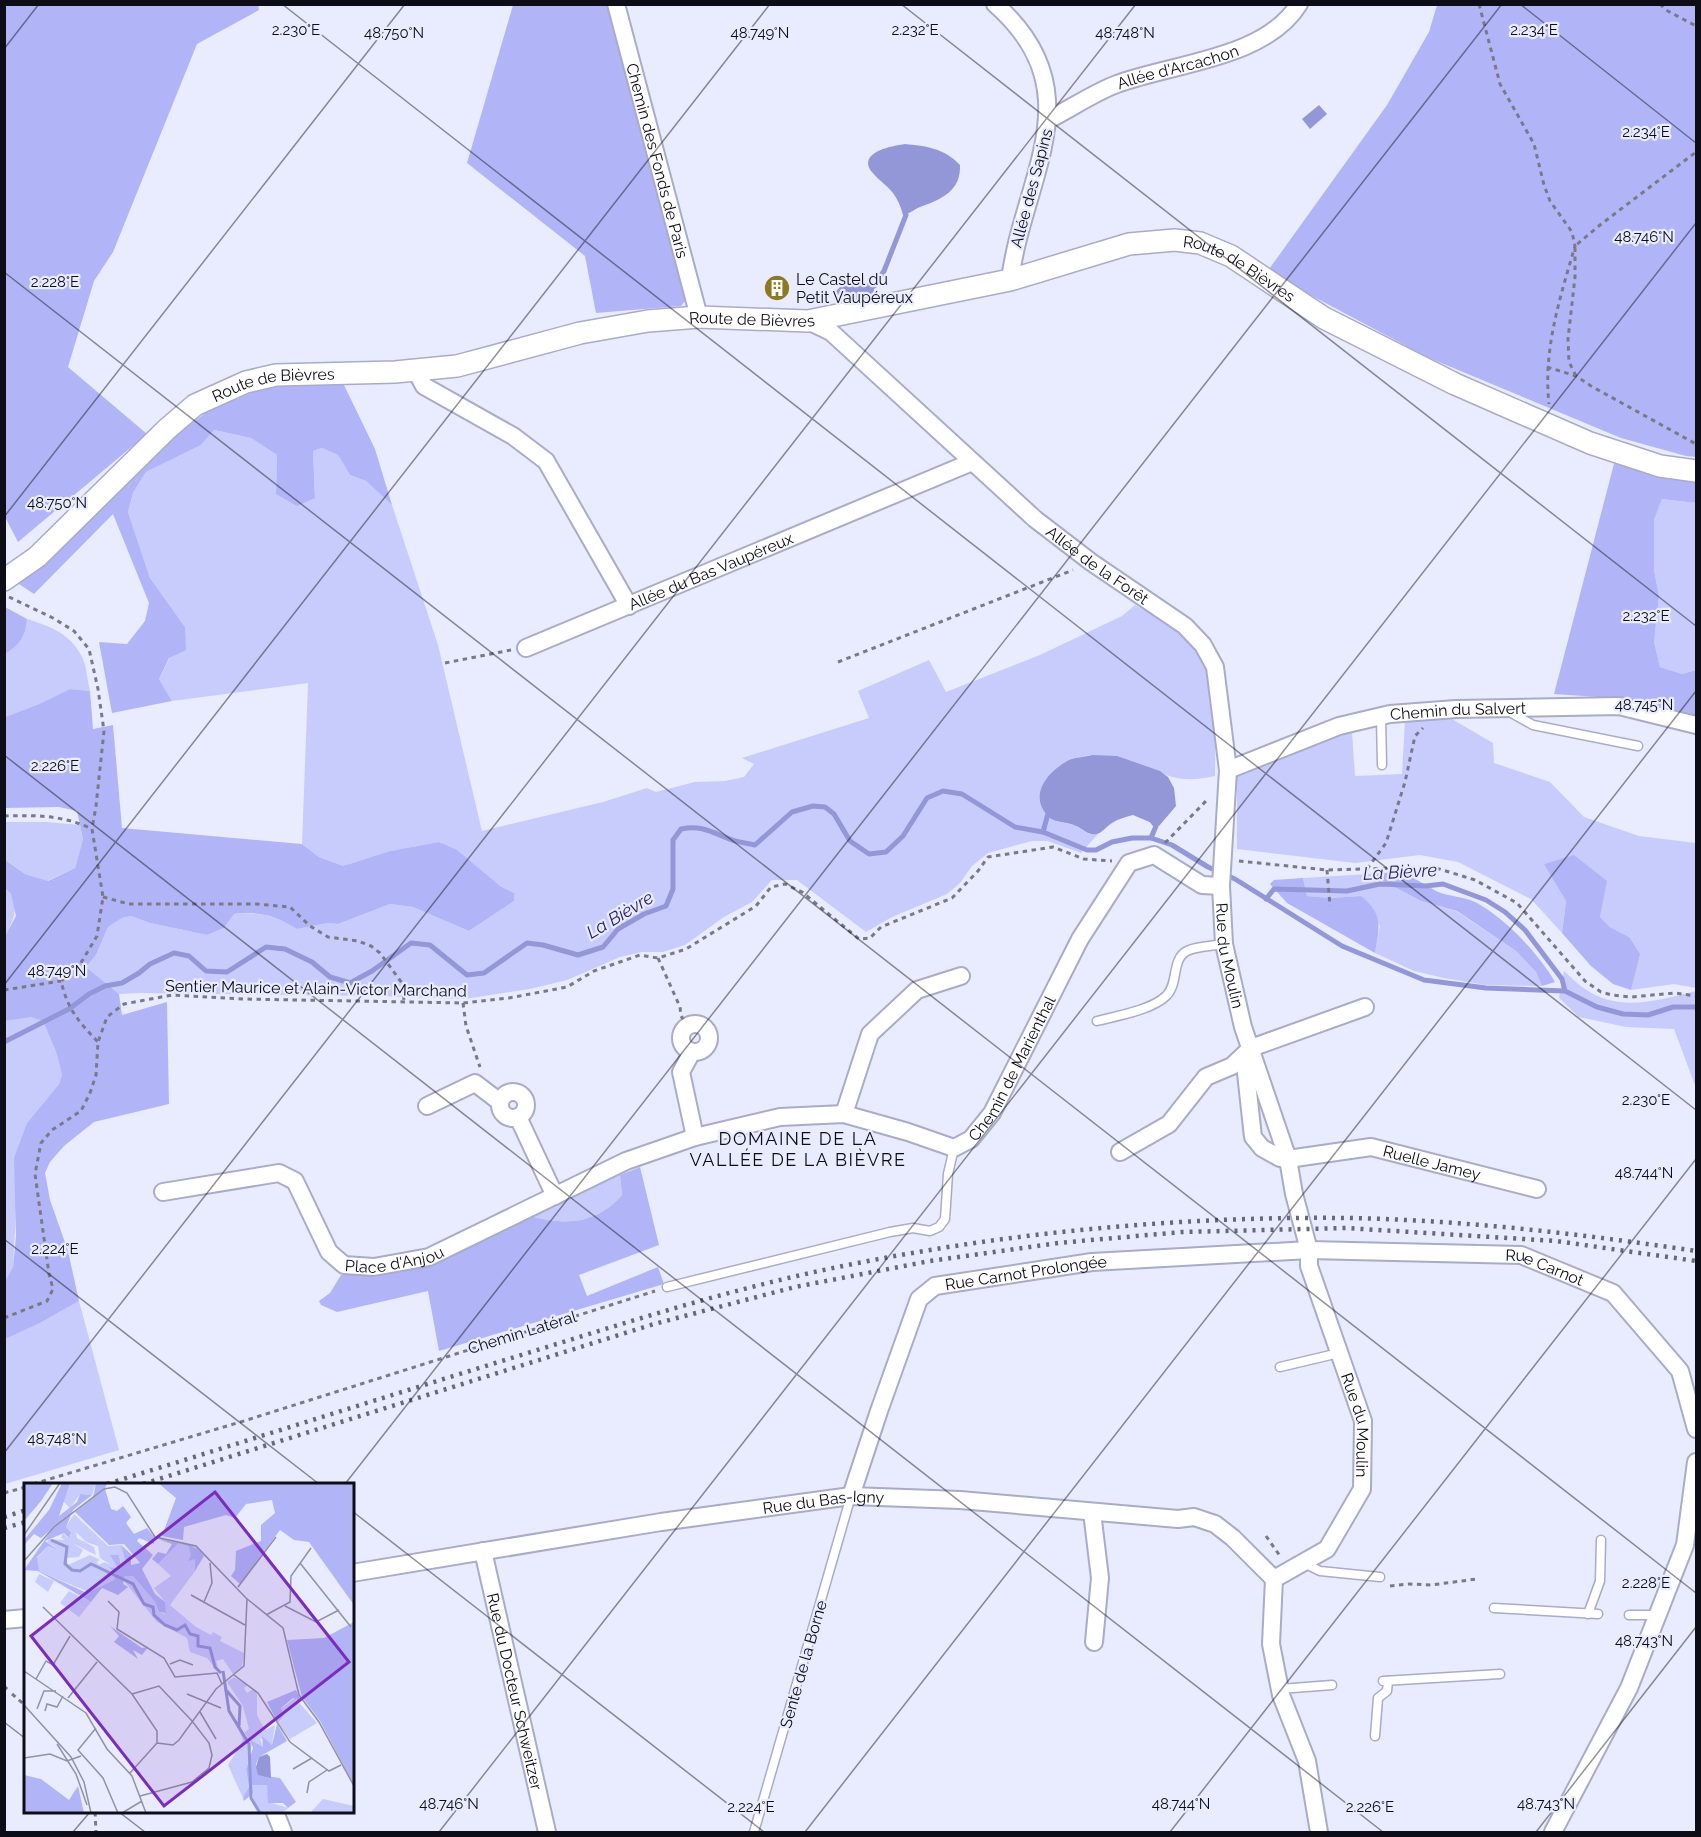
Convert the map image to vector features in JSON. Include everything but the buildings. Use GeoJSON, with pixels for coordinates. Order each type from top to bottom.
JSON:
{"type":"FeatureCollection","features":[{"type":"Feature","properties":{"kind":"street","name":"Chemin des Fonds de Paris"},"geometry":{"type":"LineString","coordinates":[[616,4],[699,317]]}},
{"type":"Feature","properties":{"kind":"street","name":"Allée des Sapins"},"geometry":{"type":"LineString","coordinates":[[995,4],[1007,15],[1032,49],[1048,96],[1045,147],[1013,254],[1010,280]]}},
{"type":"Feature","properties":{"kind":"street","name":"Allée d'Arcachon"},"geometry":{"type":"LineString","coordinates":[[1048,120],[1093,94],[1119,83],[1241,48],[1264,37],[1280,25],[1299,4]]}},
{"type":"Feature","properties":{"kind":"street","name":"Route de Bièvres"},"geometry":{"type":"LineString","coordinates":[[4,580],[38,557],[167,429],[195,405],[246,382],[276,375],[416,371],[457,366],[580,333],[648,321],[699,317],[808,321],[1010,280],[1129,244],[1175,240],[1200,243],[1231,256],[1324,318],[1455,384],[1590,443],[1660,466],[1696,471]]}},
{"type":"Feature","properties":{"kind":"street","name":"Allée de la Forêt"},"geometry":{"type":"LineString","coordinates":[[808,321],[831,332],[1035,519],[1091,562],[1185,626],[1203,645],[1215,667],[1228,770],[1221,886]]}},
{"type":"Feature","properties":{"kind":"street"},"geometry":{"type":"LineString","coordinates":[[416,371],[424,386],[513,436],[546,461],[629,606]]}},
{"type":"Feature","properties":{"kind":"street","name":"Allée du Bas Vaupéreux"},"geometry":{"type":"LineString","coordinates":[[526,648],[972,462]]}},
{"type":"Feature","properties":{"kind":"street","name":"Chemin du Salvert"},"geometry":{"type":"LineString","coordinates":[[1228,770],[1339,726],[1381,717],[1456,709],[1619,706],[1696,725]]}},
{"type":"Feature","properties":{"kind":"street"},"geometry":{"type":"LineString","coordinates":[[1129,863],[1154,855],[1202,885],[1221,886]]}},
{"type":"Feature","properties":{"kind":"street","name":"Chemin de Marienthal"},"geometry":{"type":"LineString","coordinates":[[555,1196],[626,1161],[695,1137],[780,1117],[844,1114],[954,1148],[971,1139],[992,1113],[1080,939],[1129,863]]}},
{"type":"Feature","properties":{"kind":"street","name":"Rue du Moulin"},"geometry":{"type":"LineString","coordinates":[[1221,886],[1224,944],[1247,1051],[1253,1137],[1262,1148],[1288,1160]]}},
{"type":"Feature","properties":{"kind":"street"},"geometry":{"type":"LineString","coordinates":[[844,1114],[870,1034],[917,990],[961,976]]}},
{"type":"Feature","properties":{"kind":"street"},"geometry":{"type":"LineString","coordinates":[[1120,1152],[1169,1124],[1206,1077],[1232,1066],[1247,1051],[1365,1007]]}},
{"type":"Feature","properties":{"kind":"street"},"geometry":{"type":"LineString","coordinates":[[688,1026],[682,1033],[682,1043],[692,1052],[681,1072],[695,1137]]}},
{"type":"Feature","properties":{"kind":"street","name":"Rue du Moulin"},"geometry":{"type":"LineString","coordinates":[[1247,1051],[1288,1160],[1294,1194],[1309,1250],[1309,1266],[1363,1421],[1362,1489],[1327,1549],[1280,1576]]}},
{"type":"Feature","properties":{"kind":"street"},"geometry":{"type":"LineString","coordinates":[[427,1106],[475,1083],[500,1102],[501,1110],[506,1116],[518,1117],[555,1196]]}},
{"type":"Feature","properties":{"kind":"street","name":"Ruelle Jamey"},"geometry":{"type":"LineString","coordinates":[[1288,1160],[1371,1147],[1537,1189]]}},
{"type":"Feature","properties":{"kind":"street","name":"Place d'Anjou"},"geometry":{"type":"LineString","coordinates":[[163,1191],[279,1173],[295,1181],[329,1252],[344,1265],[374,1267],[429,1257],[555,1196]]}},
{"type":"Feature","properties":{"kind":"street","name":"Rue Carnot"},"geometry":{"type":"LineString","coordinates":[[1309,1250],[1521,1255],[1613,1293],[1680,1371],[1696,1429]]}},
{"type":"Feature","properties":{"kind":"street","name":"Rue Carnot Prolongée"},"geometry":{"type":"LineString","coordinates":[[852,1496],[879,1411],[919,1299],[935,1286],[1092,1262],[1309,1250]]}},
{"type":"Feature","properties":{"kind":"street"},"geometry":{"type":"LineString","coordinates":[[1553,1833],[1629,1688],[1685,1545],[1696,1462]]}},
{"type":"Feature","properties":{"kind":"street","name":"Rue du Bas-Igny"},"geometry":{"type":"LineString","coordinates":[[354,1573],[661,1522],[852,1496],[960,1500],[1178,1519],[1194,1517],[1215,1524],[1280,1576]]}},
{"type":"Feature","properties":{"kind":"street"},"geometry":{"type":"LineString","coordinates":[[1092,1512],[1100,1578],[1094,1642]]}},
{"type":"Feature","properties":{"kind":"street","name":"Rue du Docteur Schweitzer"},"geometry":{"type":"LineString","coordinates":[[483,1551],[547,1833]]}},
{"type":"Feature","properties":{"kind":"street"},"geometry":{"type":"LineString","coordinates":[[1280,1576],[1271,1644],[1280,1689],[1306,1761],[1319,1833]]}},
{"type":"Feature","properties":{"kind":"street"},"geometry":{"type":"LineString","coordinates":[[4,1620],[24,1618]]}},
{"type":"Feature","properties":{"kind":"street"},"geometry":{"type":"LineString","coordinates":[[275,1813],[283,1833]]}},
{"type":"Feature","properties":{"kind":"lane"},"geometry":{"type":"LineString","coordinates":[[1503,708],[1533,725],[1638,746]]}},
{"type":"Feature","properties":{"kind":"lane"},"geometry":{"type":"LineString","coordinates":[[1381,717],[1382,765]]}},
{"type":"Feature","properties":{"kind":"lane"},"geometry":{"type":"LineString","coordinates":[[1097,1021],[1155,1005],[1168,995],[1175,980],[1179,958],[1188,951],[1224,944]]}},
{"type":"Feature","properties":{"kind":"lane"},"geometry":{"type":"LineString","coordinates":[[667,1287],[890,1232],[913,1228],[930,1231],[939,1227],[945,1219],[948,1174],[954,1148]]}},
{"type":"Feature","properties":{"kind":"lane"},"geometry":{"type":"LineString","coordinates":[[1280,1367],[1339,1353]]}},
{"type":"Feature","properties":{"kind":"lane","name":"Sente de la Borne"},"geometry":{"type":"LineString","coordinates":[[754,1833],[852,1496]]}},
{"type":"Feature","properties":{"kind":"lane"},"geometry":{"type":"LineString","coordinates":[[1588,1614],[1600,1581],[1600,1540]]}},
{"type":"Feature","properties":{"kind":"lane"},"geometry":{"type":"LineString","coordinates":[[1303,1563],[1320,1571],[1380,1577]]}},
{"type":"Feature","properties":{"kind":"lane"},"geometry":{"type":"LineString","coordinates":[[1494,1608],[1598,1614]]}},
{"type":"Feature","properties":{"kind":"lane"},"geometry":{"type":"LineString","coordinates":[[1629,1615],[1658,1615]]}},
{"type":"Feature","properties":{"kind":"lane"},"geometry":{"type":"LineString","coordinates":[[1375,1736],[1378,1698],[1388,1691],[1385,1681],[1500,1674]]}},
{"type":"Feature","properties":{"kind":"lane"},"geometry":{"type":"LineString","coordinates":[[1280,1689],[1332,1685]]}},
{"type":"Feature","properties":{"kind":"path"},"geometry":{"type":"LineString","coordinates":[[1479,4],[1500,84],[1534,144],[1550,201],[1572,231],[1575,246],[1575,276],[1568,339],[1569,362],[1576,375]]}},
{"type":"Feature","properties":{"kind":"path"},"geometry":{"type":"LineString","coordinates":[[1660,4],[1666,10],[1696,26]]}},
{"type":"Feature","properties":{"kind":"path"},"geometry":{"type":"LineString","coordinates":[[1544,423],[1549,404],[1547,367],[1556,315],[1575,246],[1696,152]]}},
{"type":"Feature","properties":{"kind":"path"},"geometry":{"type":"LineString","coordinates":[[1547,367],[1576,375],[1591,386],[1696,444]]}},
{"type":"Feature","properties":{"kind":"path"},"geometry":{"type":"LineString","coordinates":[[838,662],[1091,562]]}},
{"type":"Feature","properties":{"kind":"path"},"geometry":{"type":"LineString","coordinates":[[4,595],[54,618],[74,631],[89,649],[104,731],[92,829],[103,897],[97,936],[79,966],[61,981],[4,990]]}},
{"type":"Feature","properties":{"kind":"path"},"geometry":{"type":"LineString","coordinates":[[445,663],[526,648]]}},
{"type":"Feature","properties":{"kind":"path"},"geometry":{"type":"LineString","coordinates":[[1366,869],[1386,843],[1405,782],[1415,736],[1423,728],[1432,726]]}},
{"type":"Feature","properties":{"kind":"path"},"geometry":{"type":"LineString","coordinates":[[1161,847],[1206,801],[1227,799]]}},
{"type":"Feature","properties":{"kind":"path"},"geometry":{"type":"LineString","coordinates":[[4,816],[34,815],[74,820],[92,829]]}},
{"type":"Feature","properties":{"kind":"path","name":"Sentier Maurice et Alain-Victor Marchand"},"geometry":{"type":"LineString","coordinates":[[4,1318],[47,1301],[53,1289],[36,1174],[41,1143],[52,1130],[81,1111],[96,1075],[98,1042],[107,1017],[124,1004],[172,995],[244,999],[464,1003],[509,998],[567,987],[594,971],[639,955],[658,958],[687,949],[756,906],[771,887],[785,885],[802,892],[859,939],[870,938],[881,927],[952,898],[988,858],[1053,847],[1084,859],[1129,863]]}},
{"type":"Feature","properties":{"kind":"path"},"geometry":{"type":"LineString","coordinates":[[1223,859],[1327,870],[1433,867],[1475,880],[1517,903],[1585,981],[1601,992],[1631,997],[1675,993],[1696,996]]}},
{"type":"Feature","properties":{"kind":"path"},"geometry":{"type":"LineString","coordinates":[[1327,870],[1330,906]]}},
{"type":"Feature","properties":{"kind":"path"},"geometry":{"type":"LineString","coordinates":[[103,897],[129,904],[193,906],[256,904],[290,907],[310,926],[328,937],[358,941],[371,946],[380,953],[402,983],[404,1001]]}},
{"type":"Feature","properties":{"kind":"path"},"geometry":{"type":"LineString","coordinates":[[658,958],[680,1007],[681,1016],[688,1026]]}},
{"type":"Feature","properties":{"kind":"path"},"geometry":{"type":"LineString","coordinates":[[61,981],[66,1000],[74,1016],[98,1042]]}},
{"type":"Feature","properties":{"kind":"path"},"geometry":{"type":"LineString","coordinates":[[464,1003],[466,1026],[480,1068],[475,1083]]}},
{"type":"Feature","properties":{"kind":"path","name":"Chemin Latéral"},"geometry":{"type":"LineString","coordinates":[[40,1483],[667,1287]]}},
{"type":"Feature","properties":{"kind":"path"},"geometry":{"type":"LineString","coordinates":[[4,1493],[24,1487]]}},
{"type":"Feature","properties":{"kind":"path"},"geometry":{"type":"LineString","coordinates":[[1266,1536],[1280,1556],[1280,1576]]}},
{"type":"Feature","properties":{"kind":"path"},"geometry":{"type":"LineString","coordinates":[[1380,1577],[1388,1586],[1408,1584],[1431,1586],[1477,1579]]}},
{"type":"Feature","properties":{"kind":"path"},"geometry":{"type":"LineString","coordinates":[[4,1686],[24,1704]]}},
{"type":"Feature","properties":{"kind":"path"},"geometry":{"type":"LineString","coordinates":[[95,1813],[96,1833]]}},
{"type":"Feature","properties":{"kind":"shaded area"},"geometry":{"type":"Polygon","coordinates":[[[258,4],[259,10],[197,44],[113,252],[94,281],[68,367],[147,434],[18,542],[4,515],[5,5],[258,4]]]}},
{"type":"Feature","properties":{"kind":"shaded area"},"geometry":{"type":"Polygon","coordinates":[[[513,5],[610,5],[689,296],[681,306],[596,313],[585,256],[467,163],[513,5]]]}},
{"type":"Feature","properties":{"kind":"shaded area"},"geometry":{"type":"Polygon","coordinates":[[[1437,5],[1696,5],[1696,457],[1621,438],[1427,357],[1267,272],[1387,105],[1429,32],[1437,5]]]}},
{"type":"Feature","properties":{"kind":"shaded area"},"geometry":{"type":"Polygon","coordinates":[[[1319,105],[1327,114],[1310,129],[1302,119],[1319,105]]]}},
{"type":"Feature","properties":{"kind":"shaded area"},"geometry":{"type":"Polygon","coordinates":[[[905,144],[941,151],[960,165],[957,181],[949,193],[903,215],[893,193],[872,172],[869,159],[878,151],[905,144]]]}},
{"type":"Feature","properties":{"kind":"shaded area"},"geometry":{"type":"Polygon","coordinates":[[[845,282],[873,283],[873,293],[862,301],[845,304],[836,296],[836,291],[845,282]]]}},
{"type":"Feature","properties":{"kind":"shaded area"},"geometry":{"type":"Polygon","coordinates":[[[343,383],[375,449],[392,505],[366,481],[350,475],[338,455],[322,448],[313,451],[315,498],[297,506],[276,494],[277,455],[251,438],[214,430],[201,445],[146,472],[133,493],[128,512],[150,578],[185,627],[186,650],[169,658],[159,679],[172,701],[112,713],[99,642],[127,644],[145,621],[149,603],[113,514],[34,594],[19,584],[165,443],[208,411],[273,384],[343,383]]]}},
{"type":"Feature","properties":{"kind":"shaded area"},"geometry":{"type":"Polygon","coordinates":[[[214,430],[251,438],[277,455],[276,494],[315,497],[313,451],[322,448],[338,455],[350,475],[366,481],[392,505],[438,645],[482,831],[603,802],[647,788],[656,792],[695,782],[725,781],[744,777],[754,764],[742,758],[869,718],[858,691],[929,660],[946,692],[1040,655],[1122,616],[1135,605],[1181,632],[1194,644],[1202,657],[1208,672],[1214,707],[1215,776],[1194,779],[1172,777],[1159,771],[1092,755],[1071,759],[1056,821],[1074,825],[1089,834],[1098,834],[1081,853],[1048,841],[1032,841],[988,853],[972,866],[960,883],[947,894],[892,917],[866,932],[797,880],[772,880],[752,902],[724,917],[685,945],[663,952],[642,952],[620,957],[567,980],[530,989],[464,999],[119,994],[86,967],[96,955],[108,927],[122,918],[131,916],[150,923],[207,935],[224,928],[234,914],[267,916],[297,929],[328,923],[338,924],[390,904],[413,907],[469,931],[514,901],[514,893],[500,886],[440,842],[390,851],[343,866],[319,857],[302,844],[308,683],[172,701],[159,679],[185,627],[150,578],[128,512],[133,493],[146,472],[201,445],[214,430]]]}},
{"type":"Feature","properties":{"kind":"shaded area"},"geometry":{"type":"Polygon","coordinates":[[[1615,460],[1670,477],[1696,482],[1696,503],[1662,499],[1654,520],[1654,570],[1659,596],[1654,642],[1660,667],[1682,674],[1696,670],[1696,718],[1614,698],[1554,694],[1615,460]]]}},
{"type":"Feature","properties":{"kind":"shaded area"},"geometry":{"type":"Polygon","coordinates":[[[1662,499],[1696,503],[1696,670],[1682,674],[1660,667],[1654,642],[1659,596],[1654,570],[1654,520],[1662,499]]]}},
{"type":"Feature","properties":{"kind":"shaded area"},"geometry":{"type":"Polygon","coordinates":[[[5,607],[27,619],[21,640],[5,654],[5,607]]]}},
{"type":"Feature","properties":{"kind":"shaded area"},"geometry":{"type":"Polygon","coordinates":[[[27,619],[52,628],[72,642],[84,661],[90,691],[70,689],[5,717],[5,654],[21,640],[27,619]]]}},
{"type":"Feature","properties":{"kind":"shaded area"},"geometry":{"type":"Polygon","coordinates":[[[70,689],[90,691],[93,729],[113,725],[122,828],[302,844],[319,857],[343,866],[390,851],[439,842],[457,850],[500,886],[514,893],[514,901],[469,931],[413,907],[390,904],[338,924],[328,923],[297,929],[274,917],[253,913],[234,914],[224,928],[207,935],[150,923],[131,916],[122,918],[108,927],[96,955],[86,967],[119,994],[122,1015],[167,1002],[169,1104],[94,1122],[64,1146],[50,1162],[45,1173],[50,1200],[68,1251],[79,1301],[5,1339],[5,1281],[13,1267],[16,1236],[14,1158],[27,1123],[59,1084],[62,1075],[56,1052],[43,1021],[31,1017],[5,1021],[5,936],[16,916],[11,894],[5,888],[5,860],[25,874],[48,881],[75,868],[83,839],[77,811],[59,807],[5,808],[5,717],[70,689]]]}},
{"type":"Feature","properties":{"kind":"shaded area"},"geometry":{"type":"Polygon","coordinates":[[[1445,715],[1493,743],[1494,763],[1550,782],[1584,817],[1639,836],[1696,843],[1696,988],[1674,984],[1631,990],[1634,974],[1629,937],[1610,927],[1545,864],[1566,901],[1562,933],[1531,899],[1458,862],[1420,855],[1355,863],[1237,849],[1237,777],[1245,770],[1306,744],[1352,732],[1355,776],[1402,774],[1405,720],[1445,715]]]}},
{"type":"Feature","properties":{"kind":"shaded area"},"geometry":{"type":"Polygon","coordinates":[[[1092,755],[1117,756],[1160,771],[1168,777],[1174,788],[1176,806],[1159,826],[1133,815],[1117,820],[1097,834],[1050,818],[1042,807],[1040,799],[1044,783],[1062,764],[1075,758],[1092,755]]]}},
{"type":"Feature","properties":{"kind":"shaded area"},"geometry":{"type":"Polygon","coordinates":[[[4,822],[80,825],[83,839],[75,868],[47,881],[25,874],[5,860],[4,822]]]}},
{"type":"Feature","properties":{"kind":"shaded area"},"geometry":{"type":"Polygon","coordinates":[[[1574,855],[1607,881],[1600,917],[1610,927],[1629,937],[1640,954],[1631,990],[1613,984],[1591,966],[1562,933],[1566,901],[1544,864],[1574,855]]]}},
{"type":"Feature","properties":{"kind":"shaded area"},"geometry":{"type":"Polygon","coordinates":[[[1399,872],[1436,891],[1472,901],[1488,910],[1520,938],[1540,960],[1555,982],[1542,986],[1536,972],[1516,951],[1457,911],[1421,901],[1370,874],[1399,872]]]}},
{"type":"Feature","properties":{"kind":"shaded area"},"geometry":{"type":"Polygon","coordinates":[[[1370,874],[1421,901],[1456,911],[1516,951],[1536,972],[1542,986],[1485,985],[1414,971],[1375,953],[1380,926],[1361,896],[1330,898],[1307,896],[1303,878],[1370,874]]]}},
{"type":"Feature","properties":{"kind":"shaded area"},"geometry":{"type":"Polygon","coordinates":[[[1303,878],[1307,896],[1330,898],[1361,896],[1368,903],[1376,915],[1379,928],[1375,953],[1287,903],[1270,884],[1274,880],[1303,878]]]}},
{"type":"Feature","properties":{"kind":"shaded area"},"geometry":{"type":"Polygon","coordinates":[[[5,888],[13,899],[15,911],[5,936],[5,888]]]}},
{"type":"Feature","properties":{"kind":"shaded area"},"geometry":{"type":"Polygon","coordinates":[[[1564,971],[1585,989],[1612,1001],[1626,1003],[1654,1001],[1696,991],[1696,1088],[1674,1029],[1626,1027],[1579,1017],[1559,998],[1564,971]]]}},
{"type":"Feature","properties":{"kind":"shaded area"},"geometry":{"type":"Polygon","coordinates":[[[31,1016],[43,1021],[56,1052],[62,1075],[59,1084],[27,1123],[16,1212],[13,1267],[5,1281],[5,1021],[31,1016]]]}},
{"type":"Feature","properties":{"kind":"shaded area"},"geometry":{"type":"Polygon","coordinates":[[[640,1167],[659,1245],[579,1275],[587,1296],[658,1267],[664,1284],[439,1351],[428,1291],[337,1312],[321,1305],[319,1301],[330,1293],[341,1275],[385,1271],[530,1216],[556,1221],[591,1217],[612,1205],[622,1195],[620,1175],[640,1167]]]}},
{"type":"Feature","properties":{"kind":"shaded area"},"geometry":{"type":"Polygon","coordinates":[[[620,1175],[622,1195],[602,1212],[580,1220],[568,1221],[530,1216],[620,1175]]]}},
{"type":"Feature","properties":{"kind":"shaded area"},"geometry":{"type":"Polygon","coordinates":[[[79,1301],[119,1450],[5,1484],[4,1339],[40,1323],[79,1301]]]}},
{"type":"Feature","properties":{"kind":"waterway"},"geometry":{"type":"LineString","coordinates":[[874,286],[884,271],[906,215]]}},
{"type":"Feature","properties":{"kind":"waterway","name":"La Bièvre"},"geometry":{"type":"LineString","coordinates":[[4,1042],[69,1009],[89,994],[105,986],[122,983],[150,964],[174,953],[189,956],[206,971],[227,972],[266,947],[285,949],[312,962],[330,977],[350,983],[372,971],[411,943],[430,945],[467,975],[484,973],[527,943],[578,955],[603,947],[618,929],[644,914],[666,906],[673,889],[673,840],[681,829],[705,829],[733,840],[755,845],[792,812],[813,806],[825,807],[834,814],[850,841],[869,854],[886,852],[903,836],[927,798],[943,791],[962,794],[1015,827],[1043,832],[1087,850],[1096,850],[1112,842],[1132,838],[1151,838]]}},
{"type":"Feature","properties":{"kind":"waterway","name":"La Bièvre"},"geometry":{"type":"LineString","coordinates":[[1043,832],[1049,810]]}},
{"type":"Feature","properties":{"kind":"waterway","name":"La Bièvre"},"geometry":{"type":"LineString","coordinates":[[1152,821],[1156,826],[1151,838],[1172,845],[1208,867],[1235,879],[1342,946],[1424,980],[1486,988],[1565,991],[1597,1007],[1623,1014],[1648,1015],[1673,1007],[1696,1007]]}},
{"type":"Feature","properties":{"kind":"waterway","name":"La Bièvre"},"geometry":{"type":"LineString","coordinates":[[1266,899],[1274,889],[1347,891],[1380,884],[1426,886],[1443,884],[1486,900],[1505,912],[1525,930],[1562,979],[1565,991]]}},
{"type":"Feature","properties":{"kind":"railway"},"geometry":{"type":"LineString","coordinates":[[110,1483],[700,1301],[819,1271],[1016,1237],[1215,1220],[1347,1218],[1522,1229],[1696,1251]]}},
{"type":"Feature","properties":{"kind":"railway"},"geometry":{"type":"LineString","coordinates":[[146,1483],[654,1324],[795,1287],[930,1261],[1058,1243],[1182,1232],[1346,1228],[1556,1241],[1696,1261]]}},
{"type":"Feature","properties":{"kind":"railway"},"geometry":{"type":"LineString","coordinates":[[4,1517],[24,1511]]}},
{"type":"Feature","properties":{"kind":"railway"},"geometry":{"type":"LineString","coordinates":[[4,1528],[24,1523]]}},
{"type":"Feature","properties":{"kind":"place","name":"Le Castel du Petit Vaupéreux"},"geometry":{"type":"Point","coordinates":[777,288]}},
{"type":"Feature","properties":{"kind":"district","name":"DOMAINE DE LA VALLÉE DE LA BIÈVRE"},"geometry":{"type":"Point","coordinates":[798,1149]}}]}
